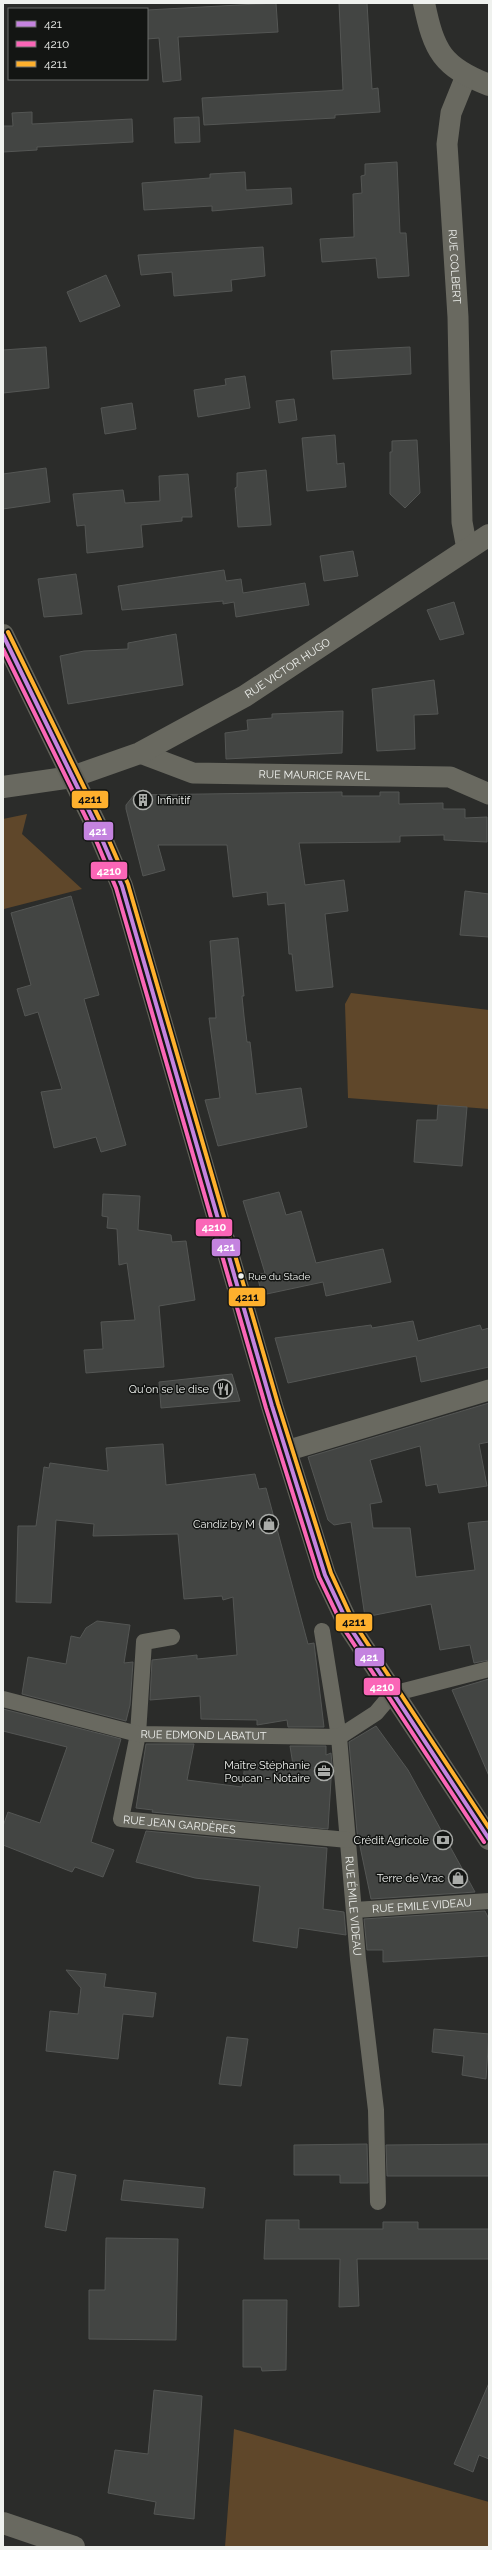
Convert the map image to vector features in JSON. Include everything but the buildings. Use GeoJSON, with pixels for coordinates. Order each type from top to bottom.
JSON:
{"type":"FeatureCollection","features":[{"type":"Feature","properties":{"kind":"main road"},"geometry":{"type":"LineString","coordinates":[[3,635],[95,823],[125,893],[286,1451],[325,1575],[349,1626],[392,1694],[489,1839]]}},
{"type":"Feature","properties":{"kind":"street"},"geometry":{"type":"LineString","coordinates":[[424,3],[430,33],[443,58],[466,76],[489,85]]}},
{"type":"Feature","properties":{"kind":"street","name":"RUE COLBERT"},"geometry":{"type":"LineString","coordinates":[[466,76],[451,113],[447,144],[458,318],[462,522],[467,549]]}},
{"type":"Feature","properties":{"kind":"street","name":"RUE VICTOR HUGO"},"geometry":{"type":"LineString","coordinates":[[3,788],[72,777],[140,753],[245,696],[489,535]]}},
{"type":"Feature","properties":{"kind":"street","name":"RUE MAURICE RAVEL"},"geometry":{"type":"LineString","coordinates":[[140,753],[193,773],[450,777],[489,794]]}},
{"type":"Feature","properties":{"kind":"street"},"geometry":{"type":"LineString","coordinates":[[286,1451],[489,1390]]}},
{"type":"Feature","properties":{"kind":"street","name":"RUE ÉMILE VIDEAU"},"geometry":{"type":"LineString","coordinates":[[322,1631],[339,1737],[358,1959],[376,2110],[378,2202]]}},
{"type":"Feature","properties":{"kind":"street","name":"RUE JEAN GARDÈRES"},"geometry":{"type":"LineString","coordinates":[[172,1637],[144,1642],[138,1734],[121,1819],[348,1840]]}},
{"type":"Feature","properties":{"kind":"street"},"geometry":{"type":"LineString","coordinates":[[339,1737],[376,1713],[392,1694],[489,1669]]}},
{"type":"Feature","properties":{"kind":"street","name":"RUE EDMOND LABATUT"},"geometry":{"type":"LineString","coordinates":[[3,1699],[138,1734],[339,1737]]}},
{"type":"Feature","properties":{"kind":"street","name":"RUE EMILE VIDEAU"},"geometry":{"type":"LineString","coordinates":[[355,1910],[489,1902]]}},
{"type":"Feature","properties":{"kind":"street"},"geometry":{"type":"LineString","coordinates":[[3,2523],[74,2547]]}},
{"type":"Feature","properties":{"kind":"shaded area"},"geometry":{"type":"Polygon","coordinates":[[[27,814],[22,834],[82,889],[4,909],[3,912],[3,819],[27,814]]]}},
{"type":"Feature","properties":{"kind":"shaded area"},"geometry":{"type":"Polygon","coordinates":[[[351,993],[489,1010],[489,1109],[348,1098],[345,1004],[351,993]]]}},
{"type":"Feature","properties":{"kind":"shaded area"},"geometry":{"type":"Polygon","coordinates":[[[234,2429],[489,2502],[489,2547],[225,2547],[234,2429]]]}},
{"type":"Feature","properties":{"kind":"transit line","name":"4211"},"geometry":{"type":"LineString","coordinates":[[8,632],[100,820],[128,884],[278,1404],[331,1573],[354,1623],[489,1828]]}},
{"type":"Feature","properties":{"kind":"transit line","name":"421"},"geometry":{"type":"LineString","coordinates":[[3,635],[95,823],[122,886],[272,1406],[325,1575],[349,1626],[489,1839]]}},
{"type":"Feature","properties":{"kind":"transit line","name":"4210"},"geometry":{"type":"LineString","coordinates":[[3,649],[90,826],[116,888],[266,1408],[319,1577],[344,1629],[484,1842]]}},
{"type":"Feature","properties":{"kind":"place","name":"Infinitif"},"geometry":{"type":"Point","coordinates":[143,800]}},
{"type":"Feature","properties":{"kind":"place","name":"Rue du Stade"},"geometry":{"type":"Point","coordinates":[241,1276]}},
{"type":"Feature","properties":{"kind":"place","name":"Qu'on se le dise"},"geometry":{"type":"Point","coordinates":[223,1389]}},
{"type":"Feature","properties":{"kind":"place","name":"Candiz by M"},"geometry":{"type":"Point","coordinates":[269,1524]}},
{"type":"Feature","properties":{"kind":"place","name":"Maître Stéphanie Poucan - Notaire"},"geometry":{"type":"Point","coordinates":[324,1771]}},
{"type":"Feature","properties":{"kind":"place","name":"Crédit Agricole"},"geometry":{"type":"Point","coordinates":[443,1840]}},
{"type":"Feature","properties":{"kind":"place","name":"Terre de Vrac"},"geometry":{"type":"Point","coordinates":[458,1878]}}]}
